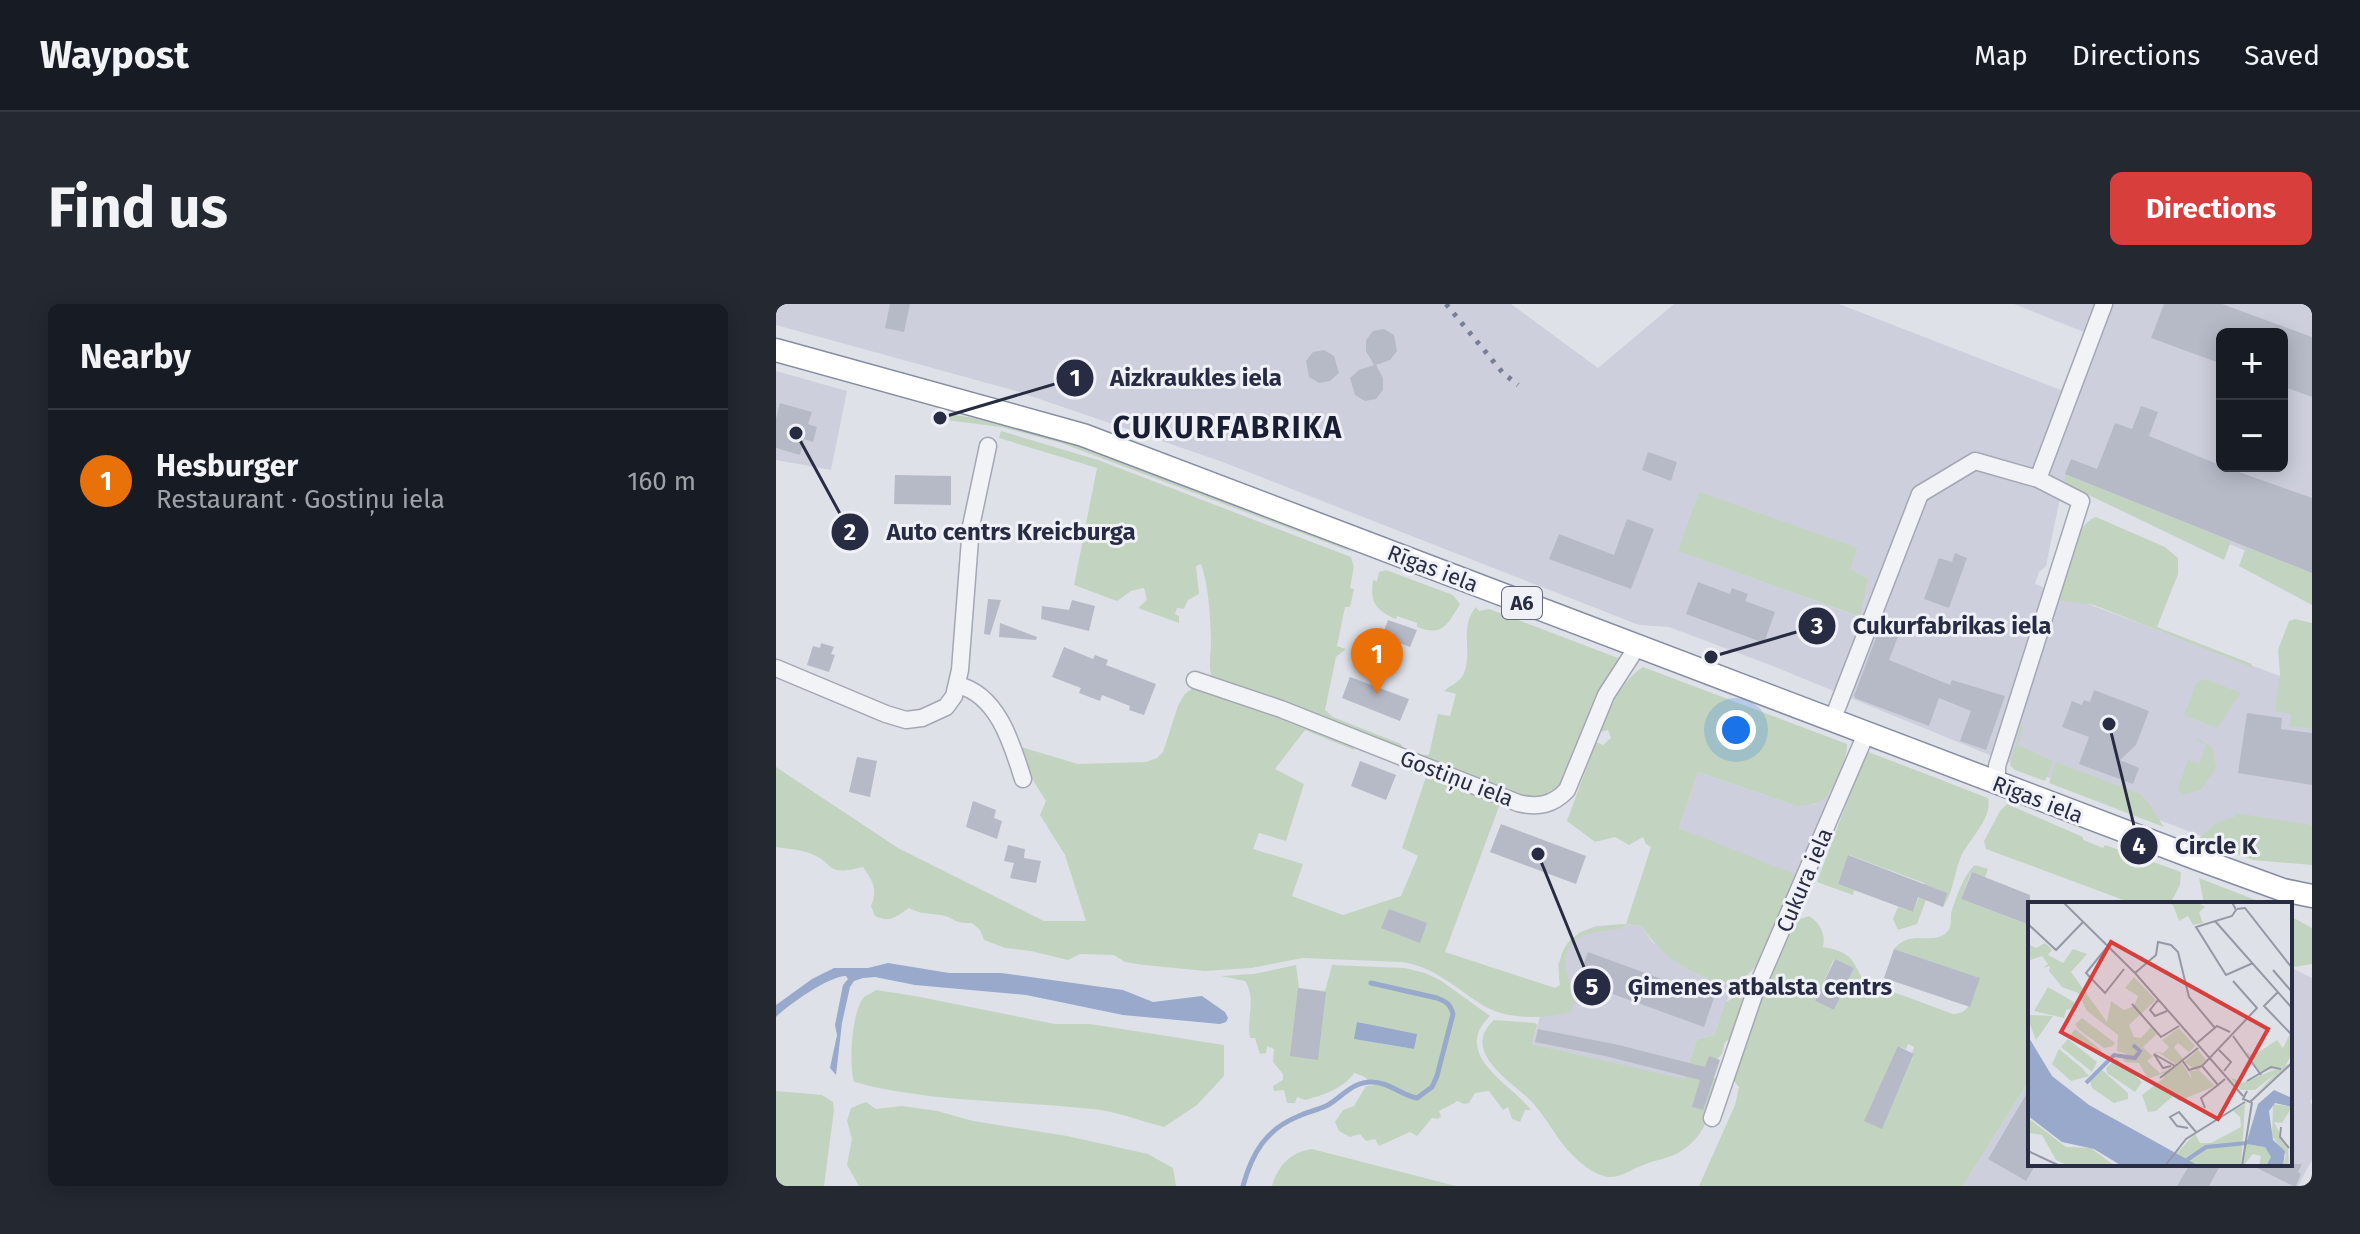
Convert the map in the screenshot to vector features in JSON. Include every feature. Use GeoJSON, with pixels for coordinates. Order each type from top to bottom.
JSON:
{"type":"FeatureCollection","features":[{"type":"Feature","properties":{"kind":"highway","name":"Rīgas iela"},"geometry":{"type":"LineString","coordinates":[[776,350],[1083,435],[1866,734],[2260,881],[2312,896]]}},
{"type":"Feature","properties":{"kind":"highway","name":"Rīgas iela"},"geometry":{"type":"LineString","coordinates":[[2260,881],[2312,884]]}},
{"type":"Feature","properties":{"kind":"street"},"geometry":{"type":"LineString","coordinates":[[2038,479],[2104,304]]}},
{"type":"Feature","properties":{"kind":"street"},"geometry":{"type":"LineString","coordinates":[[776,668],[906,720],[935,714],[946,707],[958,685],[971,526],[988,446]]}},
{"type":"Feature","properties":{"kind":"street"},"geometry":{"type":"LineString","coordinates":[[1832,721],[1920,494],[1975,461],[2038,479],[2081,501],[1997,766],[1997,783]]}},
{"type":"Feature","properties":{"kind":"street","name":"Gostiņu iela"},"geometry":{"type":"LineString","coordinates":[[1195,680],[1281,709],[1518,803],[1540,806],[1559,798],[1567,790],[1606,695],[1637,647]]}},
{"type":"Feature","properties":{"kind":"street"},"geometry":{"type":"LineString","coordinates":[[958,685],[978,693],[997,717],[1006,731],[1023,779]]}},
{"type":"Feature","properties":{"kind":"street","name":"Cukura iela"},"geometry":{"type":"LineString","coordinates":[[1712,1118],[1756,989],[1866,734]]}},
{"type":"Feature","properties":{"kind":"shaded area"},"geometry":{"type":"Polygon","coordinates":[[[776,304],[1511,304],[1598,368],[1674,304],[1839,304],[2061,390],[2084,332],[2014,304],[2308,304],[2312,306],[2312,578],[2068,478],[2059,503],[2046,566],[2039,572],[2035,584],[2312,688],[2312,861],[2261,859],[1669,627],[1639,625],[1220,461],[1016,391],[776,325],[776,304]],[[1858,549],[1679,551],[1859,617],[1868,578],[1849,569],[1858,549]]]}},
{"type":"Feature","properties":{"kind":"shaded area"},"geometry":{"type":"Polygon","coordinates":[[[776,371],[847,391],[831,470],[776,460],[776,371]]]}},
{"type":"Feature","properties":{"kind":"shaded area"},"geometry":{"type":"Polygon","coordinates":[[[1698,772],[1797,806],[1815,804],[1830,793],[1798,878],[1679,828],[1698,772]]]}},
{"type":"Feature","properties":{"kind":"shaded area"},"geometry":{"type":"Polygon","coordinates":[[[1596,926],[1642,926],[1652,942],[1717,982],[1734,982],[1714,1035],[1697,1039],[1684,1080],[1532,1044],[1549,986],[1555,988],[1560,985],[1558,964],[1569,942],[1580,932],[1596,926]]]}},
{"type":"Feature","properties":{"kind":"shaded area"},"geometry":{"type":"Polygon","coordinates":[[[2292,968],[2312,978],[2312,1160],[2298,1186],[1963,1186],[2028,1082],[2028,1166],[2292,1166],[2292,968]]]}},
{"type":"Feature","properties":{"kind":"green space"},"geometry":{"type":"Polygon","coordinates":[[[948,414],[990,420],[1094,450],[1338,543],[1352,552],[1061,443],[1001,427],[946,420],[948,414]]]}},
{"type":"Feature","properties":{"kind":"green space"},"geometry":{"type":"Polygon","coordinates":[[[1001,431],[1098,460],[1351,557],[1354,567],[1350,588],[1354,589],[1350,607],[1345,607],[1337,646],[1346,649],[1336,657],[1325,710],[1333,717],[1401,744],[1402,752],[1212,679],[1209,601],[1201,564],[1196,566],[1199,594],[1188,600],[1184,609],[1177,608],[1175,614],[1179,616],[1179,623],[1138,608],[1147,600],[1144,588],[1131,591],[1117,601],[1074,585],[1097,468],[999,438],[1001,431]]]}},
{"type":"Feature","properties":{"kind":"green space"},"geometry":{"type":"Polygon","coordinates":[[[2065,474],[2231,541],[2224,560],[2070,486],[2065,482],[2065,474]]]}},
{"type":"Feature","properties":{"kind":"green space"},"geometry":{"type":"Polygon","coordinates":[[[1699,492],[1858,548],[1850,569],[1868,578],[1860,617],[1678,551],[1699,492]]]}},
{"type":"Feature","properties":{"kind":"green space"},"geometry":{"type":"Polygon","coordinates":[[[2096,517],[2165,547],[2178,558],[2178,574],[2157,627],[2252,664],[2251,667],[2094,605],[2058,600],[2075,541],[2088,522],[2096,517]]]}},
{"type":"Feature","properties":{"kind":"green space"},"geometry":{"type":"Polygon","coordinates":[[[2246,547],[2310,572],[2312,568],[2312,605],[2239,566],[2246,547]]]}},
{"type":"Feature","properties":{"kind":"green space"},"geometry":{"type":"Polygon","coordinates":[[[1386,570],[1453,595],[1460,604],[1448,623],[1439,630],[1426,630],[1417,627],[1417,623],[1397,616],[1396,619],[1379,609],[1373,600],[1373,580],[1377,581],[1379,572],[1386,570]]]}},
{"type":"Feature","properties":{"kind":"green space"},"geometry":{"type":"Polygon","coordinates":[[[1476,607],[1479,611],[1489,609],[1618,658],[1619,661],[1562,784],[1539,798],[1521,798],[1418,755],[1429,755],[1438,714],[1450,716],[1456,694],[1444,691],[1463,675],[1468,624],[1476,607]]]}},
{"type":"Feature","properties":{"kind":"green space"},"geometry":{"type":"Polygon","coordinates":[[[2295,619],[2312,623],[2312,729],[2290,726],[2291,714],[2275,711],[2280,674],[2278,650],[2289,621],[2295,619]]]}},
{"type":"Feature","properties":{"kind":"green space"},"geometry":{"type":"Polygon","coordinates":[[[1643,667],[1847,744],[1843,765],[1832,789],[1824,799],[1811,804],[1797,806],[1698,772],[1679,828],[1798,878],[1774,938],[1757,966],[1746,976],[1729,983],[1706,978],[1666,954],[1642,926],[1626,924],[1651,847],[1643,837],[1629,845],[1615,837],[1595,842],[1567,821],[1596,742],[1603,745],[1611,738],[1608,730],[1600,732],[1607,714],[1636,672],[1643,667]]]}},
{"type":"Feature","properties":{"kind":"green space"},"geometry":{"type":"Polygon","coordinates":[[[2206,679],[2241,693],[2217,728],[2184,715],[2197,682],[2206,679]]]}},
{"type":"Feature","properties":{"kind":"green space"},"geometry":{"type":"Polygon","coordinates":[[[1196,685],[1207,687],[1355,746],[1354,750],[1305,730],[1275,769],[1304,784],[1286,841],[1259,833],[1253,849],[1303,864],[1292,896],[1343,915],[1401,896],[1418,856],[1402,848],[1426,777],[1500,804],[1445,952],[1555,988],[1560,985],[1562,955],[1574,937],[1596,928],[1626,924],[1622,928],[1588,934],[1574,941],[1565,964],[1577,997],[1571,1012],[1538,1017],[1494,1011],[1435,973],[1401,962],[1303,958],[1251,968],[1205,971],[1125,962],[1114,955],[1080,954],[1068,960],[1005,948],[984,940],[980,930],[972,923],[945,916],[909,908],[889,919],[875,916],[871,906],[873,886],[863,867],[836,870],[809,853],[776,847],[776,767],[898,848],[1044,921],[1086,921],[1065,855],[1040,815],[1046,801],[1018,746],[1078,764],[1146,762],[1163,752],[1184,695],[1196,685]]]}},
{"type":"Feature","properties":{"kind":"green space"},"geometry":{"type":"Polygon","coordinates":[[[2021,726],[2031,730],[2023,728],[2018,745],[2053,761],[2045,781],[2015,770],[2010,765],[2021,726]]]}},
{"type":"Feature","properties":{"kind":"green space"},"geometry":{"type":"Polygon","coordinates":[[[2196,740],[2212,747],[2216,767],[2202,789],[2183,795],[2178,788],[2188,760],[2199,764],[2206,745],[2196,740]]]}},
{"type":"Feature","properties":{"kind":"green space"},"geometry":{"type":"Polygon","coordinates":[[[1866,751],[1988,798],[1987,814],[1963,852],[1943,907],[1924,899],[1917,924],[1898,930],[1893,919],[1898,907],[1913,912],[1924,883],[1849,855],[1838,884],[1854,890],[1853,895],[1817,882],[1866,751]]]}},
{"type":"Feature","properties":{"kind":"green space"},"geometry":{"type":"Polygon","coordinates":[[[2056,762],[2140,794],[2164,827],[2049,783],[2056,762]]]}},
{"type":"Feature","properties":{"kind":"green space"},"geometry":{"type":"Polygon","coordinates":[[[2007,804],[2103,848],[2105,845],[2181,872],[2180,885],[2171,902],[2129,902],[1986,849],[1984,841],[2007,804]]]}},
{"type":"Feature","properties":{"kind":"green space"},"geometry":{"type":"Polygon","coordinates":[[[2236,813],[2312,825],[2312,865],[2253,860],[2198,839],[2216,823],[2234,817],[2236,813]]]}},
{"type":"Feature","properties":{"kind":"green space"},"geometry":{"type":"Polygon","coordinates":[[[1975,865],[1988,869],[1985,877],[1971,873],[1961,899],[2028,924],[2028,1082],[1963,1186],[1699,1186],[1735,1105],[1739,1087],[1734,1081],[1733,1071],[1760,988],[1771,973],[1797,920],[1809,916],[1816,922],[1823,933],[1823,947],[1849,957],[1871,990],[1877,986],[1953,1014],[1959,1013],[1971,1002],[1979,978],[1894,949],[1908,939],[1934,938],[1946,933],[1964,880],[1975,865]],[[1834,959],[1815,1001],[1834,1010],[1854,968],[1834,959]],[[1908,1044],[1906,1049],[1898,1046],[1882,1128],[1914,1055],[1914,1047],[1908,1044]]]}},
{"type":"Feature","properties":{"kind":"green space"},"geometry":{"type":"Polygon","coordinates":[[[2199,878],[2261,902],[2204,902],[2199,878]]]}},
{"type":"Feature","properties":{"kind":"green space"},"geometry":{"type":"Polygon","coordinates":[[[2292,917],[2312,928],[2312,964],[2292,965],[2292,917]]]}},
{"type":"Feature","properties":{"kind":"green space"},"geometry":{"type":"Polygon","coordinates":[[[1296,965],[1299,988],[1325,991],[1332,965],[1405,968],[1440,980],[1490,1016],[1479,1030],[1477,1043],[1480,1056],[1488,1068],[1531,1110],[1525,1110],[1520,1122],[1512,1119],[1508,1107],[1503,1110],[1489,1091],[1475,1093],[1469,1103],[1457,1101],[1439,1111],[1441,1116],[1432,1118],[1417,1136],[1410,1132],[1379,1146],[1375,1139],[1366,1141],[1360,1134],[1350,1137],[1339,1131],[1335,1122],[1343,1110],[1354,1106],[1366,1086],[1376,1085],[1354,1073],[1332,1091],[1305,1100],[1297,1097],[1295,1103],[1287,1103],[1284,1090],[1274,1091],[1273,1086],[1283,1080],[1283,1074],[1273,1062],[1274,1049],[1267,1046],[1266,1053],[1260,1054],[1255,1038],[1250,1038],[1251,1002],[1245,981],[1221,976],[1254,974],[1296,965]],[[1358,1023],[1355,1039],[1414,1049],[1416,1034],[1358,1023]]]}},
{"type":"Feature","properties":{"kind":"green space"},"geometry":{"type":"Polygon","coordinates":[[[876,990],[1055,1024],[1090,1024],[1224,1045],[1224,1076],[1197,1105],[1164,1127],[1101,1110],[913,1094],[854,1082],[852,1051],[856,1014],[864,997],[876,990]]]}},
{"type":"Feature","properties":{"kind":"green space"},"geometry":{"type":"Polygon","coordinates":[[[1738,995],[1745,1000],[1731,1038],[1725,1042],[1722,1054],[1703,1074],[1720,1080],[1701,1131],[1688,1147],[1678,1153],[1619,1176],[1600,1175],[1581,1163],[1532,1102],[1493,1066],[1482,1044],[1485,1032],[1494,1020],[1535,1023],[1532,1044],[1684,1079],[1697,1039],[1714,1035],[1726,1002],[1738,995]]]}},
{"type":"Feature","properties":{"kind":"green space"},"geometry":{"type":"Polygon","coordinates":[[[776,1091],[822,1095],[833,1102],[824,1186],[776,1186],[776,1091]]]}},
{"type":"Feature","properties":{"kind":"green space"},"geometry":{"type":"Polygon","coordinates":[[[866,1102],[876,1109],[902,1106],[937,1111],[973,1121],[1067,1136],[1148,1154],[1173,1168],[1176,1186],[859,1186],[847,1165],[852,1139],[847,1121],[851,1108],[866,1102]]]}},
{"type":"Feature","properties":{"kind":"green space"},"geometry":{"type":"Polygon","coordinates":[[[1312,1149],[1456,1186],[1272,1186],[1286,1161],[1297,1153],[1312,1149]]]}},
{"type":"Feature","properties":{"kind":"water"},"geometry":{"type":"Polygon","coordinates":[[[888,963],[949,973],[1001,973],[1123,990],[1153,1002],[1202,996],[1225,1012],[1228,1018],[1220,1024],[1123,1015],[1026,995],[863,978],[854,981],[850,987],[836,1075],[830,1068],[843,985],[848,979],[846,976],[820,986],[776,1017],[776,1005],[812,979],[834,968],[868,968],[888,963]]]}},
{"type":"Feature","properties":{"kind":"water"},"geometry":{"type":"Polygon","coordinates":[[[1357,1022],[1417,1034],[1414,1049],[1354,1039],[1357,1022]]]}},
{"type":"Feature","properties":{"kind":"building"},"geometry":{"type":"Polygon","coordinates":[[[890,304],[910,304],[904,332],[885,328],[890,304]]]}},
{"type":"Feature","properties":{"kind":"building"},"geometry":{"type":"Polygon","coordinates":[[[2164,304],[2222,304],[2287,328],[2216,328],[2216,362],[2151,338],[2164,304]]]}},
{"type":"Feature","properties":{"kind":"building"},"geometry":{"type":"Polygon","coordinates":[[[2288,328],[2312,337],[2312,397],[2288,388],[2288,328]]]}},
{"type":"Feature","properties":{"kind":"building"},"geometry":{"type":"Polygon","coordinates":[[[1384,329],[1394,335],[1397,351],[1390,360],[1376,365],[1383,378],[1383,390],[1376,399],[1365,401],[1355,395],[1350,378],[1359,370],[1374,365],[1366,351],[1366,340],[1373,331],[1384,329]]]}},
{"type":"Feature","properties":{"kind":"building"},"geometry":{"type":"Polygon","coordinates":[[[1324,350],[1334,356],[1339,373],[1330,381],[1319,383],[1309,377],[1306,361],[1313,352],[1324,350]]]}},
{"type":"Feature","properties":{"kind":"building"},"geometry":{"type":"Polygon","coordinates":[[[780,403],[812,412],[808,424],[817,427],[813,442],[804,439],[800,455],[776,448],[776,419],[780,403]]]}},
{"type":"Feature","properties":{"kind":"building"},"geometry":{"type":"Polygon","coordinates":[[[2141,406],[2158,412],[2149,436],[2216,464],[2216,472],[2239,472],[2312,498],[2312,573],[2065,474],[2071,459],[2097,469],[2115,423],[2132,429],[2141,406]]]}},
{"type":"Feature","properties":{"kind":"building"},"geometry":{"type":"Polygon","coordinates":[[[1648,452],[1677,462],[1671,481],[1642,470],[1648,452]]]}},
{"type":"Feature","properties":{"kind":"building"},"geometry":{"type":"Polygon","coordinates":[[[895,475],[951,476],[951,505],[894,504],[895,475]]]}},
{"type":"Feature","properties":{"kind":"building"},"geometry":{"type":"Polygon","coordinates":[[[1627,519],[1654,529],[1631,589],[1549,559],[1559,534],[1614,555],[1627,519]]]}},
{"type":"Feature","properties":{"kind":"building"},"geometry":{"type":"Polygon","coordinates":[[[1955,553],[1967,558],[1949,608],[1924,599],[1939,558],[1952,562],[1955,553]]]}},
{"type":"Feature","properties":{"kind":"building"},"geometry":{"type":"Polygon","coordinates":[[[1698,582],[1730,594],[1732,588],[1748,594],[1745,601],[1775,612],[1764,643],[1686,614],[1698,582]]]}},
{"type":"Feature","properties":{"kind":"building"},"geometry":{"type":"Polygon","coordinates":[[[988,599],[1001,600],[990,635],[984,634],[988,599]]]}},
{"type":"Feature","properties":{"kind":"building"},"geometry":{"type":"Polygon","coordinates":[[[1072,600],[1095,606],[1089,631],[1041,619],[1042,606],[1069,610],[1072,600]]]}},
{"type":"Feature","properties":{"kind":"building"},"geometry":{"type":"Polygon","coordinates":[[[1388,620],[1417,630],[1410,647],[1382,636],[1388,620]]]}},
{"type":"Feature","properties":{"kind":"building"},"geometry":{"type":"Polygon","coordinates":[[[1000,623],[1037,637],[1036,640],[999,637],[1000,623]]]}},
{"type":"Feature","properties":{"kind":"building"},"geometry":{"type":"Polygon","coordinates":[[[1880,627],[1899,634],[1889,660],[1950,685],[1952,680],[2005,696],[1986,750],[1960,741],[1971,711],[1939,698],[1929,726],[1855,698],[1880,627]]]}},
{"type":"Feature","properties":{"kind":"building"},"geometry":{"type":"Polygon","coordinates":[[[821,643],[834,647],[831,654],[835,655],[829,672],[807,665],[813,646],[820,648],[821,643]]]}},
{"type":"Feature","properties":{"kind":"building"},"geometry":{"type":"Polygon","coordinates":[[[1064,647],[1093,659],[1095,655],[1108,660],[1106,665],[1156,684],[1144,715],[1102,695],[1100,701],[1079,693],[1081,688],[1052,677],[1064,647]]]}},
{"type":"Feature","properties":{"kind":"building"},"geometry":{"type":"Polygon","coordinates":[[[1350,677],[1409,699],[1400,721],[1342,698],[1350,677]]]}},
{"type":"Feature","properties":{"kind":"building"},"geometry":{"type":"Polygon","coordinates":[[[2094,690],[2149,711],[2136,745],[2120,760],[2139,768],[2133,784],[2079,764],[2089,737],[2062,727],[2072,701],[2082,705],[2084,700],[2090,702],[2094,690]]]}},
{"type":"Feature","properties":{"kind":"building"},"geometry":{"type":"Polygon","coordinates":[[[2247,713],[2282,718],[2281,729],[2312,733],[2312,785],[2238,773],[2247,713]]]}},
{"type":"Feature","properties":{"kind":"building"},"geometry":{"type":"Polygon","coordinates":[[[857,757],[877,761],[870,797],[849,792],[857,757]]]}},
{"type":"Feature","properties":{"kind":"building"},"geometry":{"type":"Polygon","coordinates":[[[1360,761],[1396,775],[1386,800],[1351,786],[1360,761]]]}},
{"type":"Feature","properties":{"kind":"building"},"geometry":{"type":"Polygon","coordinates":[[[973,801],[996,810],[994,818],[1002,821],[997,839],[966,827],[973,801]]]}},
{"type":"Feature","properties":{"kind":"building"},"geometry":{"type":"Polygon","coordinates":[[[1501,824],[1586,856],[1576,884],[1490,852],[1501,824]]]}},
{"type":"Feature","properties":{"kind":"building"},"geometry":{"type":"Polygon","coordinates":[[[1008,845],[1025,849],[1024,858],[1041,861],[1036,883],[1010,878],[1014,863],[1004,861],[1008,845]]]}},
{"type":"Feature","properties":{"kind":"building"},"geometry":{"type":"Polygon","coordinates":[[[1848,855],[1947,893],[1943,907],[1918,897],[1913,912],[1838,884],[1848,855]]]}},
{"type":"Feature","properties":{"kind":"building"},"geometry":{"type":"Polygon","coordinates":[[[1972,872],[2030,895],[2028,924],[1961,899],[1972,872]]]}},
{"type":"Feature","properties":{"kind":"building"},"geometry":{"type":"Polygon","coordinates":[[[1389,909],[1427,923],[1420,943],[1381,928],[1389,909]]]}},
{"type":"Feature","properties":{"kind":"building"},"geometry":{"type":"Polygon","coordinates":[[[1894,949],[1980,978],[1970,1007],[1884,978],[1894,949]]]}},
{"type":"Feature","properties":{"kind":"building"},"geometry":{"type":"Polygon","coordinates":[[[1588,952],[1714,998],[1704,1027],[1577,981],[1588,952]]]}},
{"type":"Feature","properties":{"kind":"building"},"geometry":{"type":"Polygon","coordinates":[[[1835,959],[1854,968],[1834,1010],[1815,1001],[1835,959]]]}},
{"type":"Feature","properties":{"kind":"building"},"geometry":{"type":"Polygon","coordinates":[[[1298,988],[1326,992],[1318,1060],[1290,1056],[1298,988]]]}},
{"type":"Feature","properties":{"kind":"building"},"geometry":{"type":"Polygon","coordinates":[[[1538,1029],[1705,1067],[1709,1056],[1720,1060],[1703,1110],[1692,1107],[1700,1080],[1535,1042],[1538,1029]]]}},
{"type":"Feature","properties":{"kind":"building"},"geometry":{"type":"Polygon","coordinates":[[[1898,1046],[1914,1054],[1882,1129],[1864,1121],[1898,1046]]]}},
{"type":"Feature","properties":{"kind":"building"},"geometry":{"type":"Polygon","coordinates":[[[2028,1091],[2028,1166],[2035,1166],[2026,1181],[1988,1159],[2028,1091]]]}},
{"type":"Feature","properties":{"kind":"building"},"geometry":{"type":"Polygon","coordinates":[[[2302,1164],[2298,1172],[2301,1174],[2296,1186],[2253,1166],[2302,1164]]]}},
{"type":"Feature","properties":{"kind":"building"},"geometry":{"type":"Polygon","coordinates":[[[2189,1166],[2220,1166],[2209,1186],[2177,1186],[2189,1166]]]}},
{"type":"Feature","properties":{"kind":"waterway"},"geometry":{"type":"LineString","coordinates":[[1243,1186],[1262,1144],[1287,1121],[1328,1105],[1364,1083],[1389,1086],[1417,1098],[1432,1087],[1453,1014],[1451,1008],[1437,998],[1371,983]]}},
{"type":"Feature","properties":{"kind":"railway"},"geometry":{"type":"LineString","coordinates":[[1446,304],[1503,373],[1518,385]]}},
{"type":"Feature","properties":{"kind":"place","name":"Aizkraukles iela"},"geometry":{"type":"Point","coordinates":[940,418]}},
{"type":"Feature","properties":{"kind":"place","name":"Auto centrs Kreicburga"},"geometry":{"type":"Point","coordinates":[796,433]}},
{"type":"Feature","properties":{"kind":"place","name":"Cukurfabrikas iela"},"geometry":{"type":"Point","coordinates":[1711,657]}},
{"type":"Feature","properties":{"kind":"place","name":"Hesburger"},"geometry":{"type":"Point","coordinates":[1377,694]}},
{"type":"Feature","properties":{"kind":"place","name":"Circle K"},"geometry":{"type":"Point","coordinates":[2109,724]}},
{"type":"Feature","properties":{"kind":"place","name":"Ģimenes atbalsta centrs"},"geometry":{"type":"Point","coordinates":[1538,854]}},
{"type":"Feature","properties":{"kind":"district","name":"CUKURFABRIKA"},"geometry":{"type":"Point","coordinates":[1228,428]}}]}
